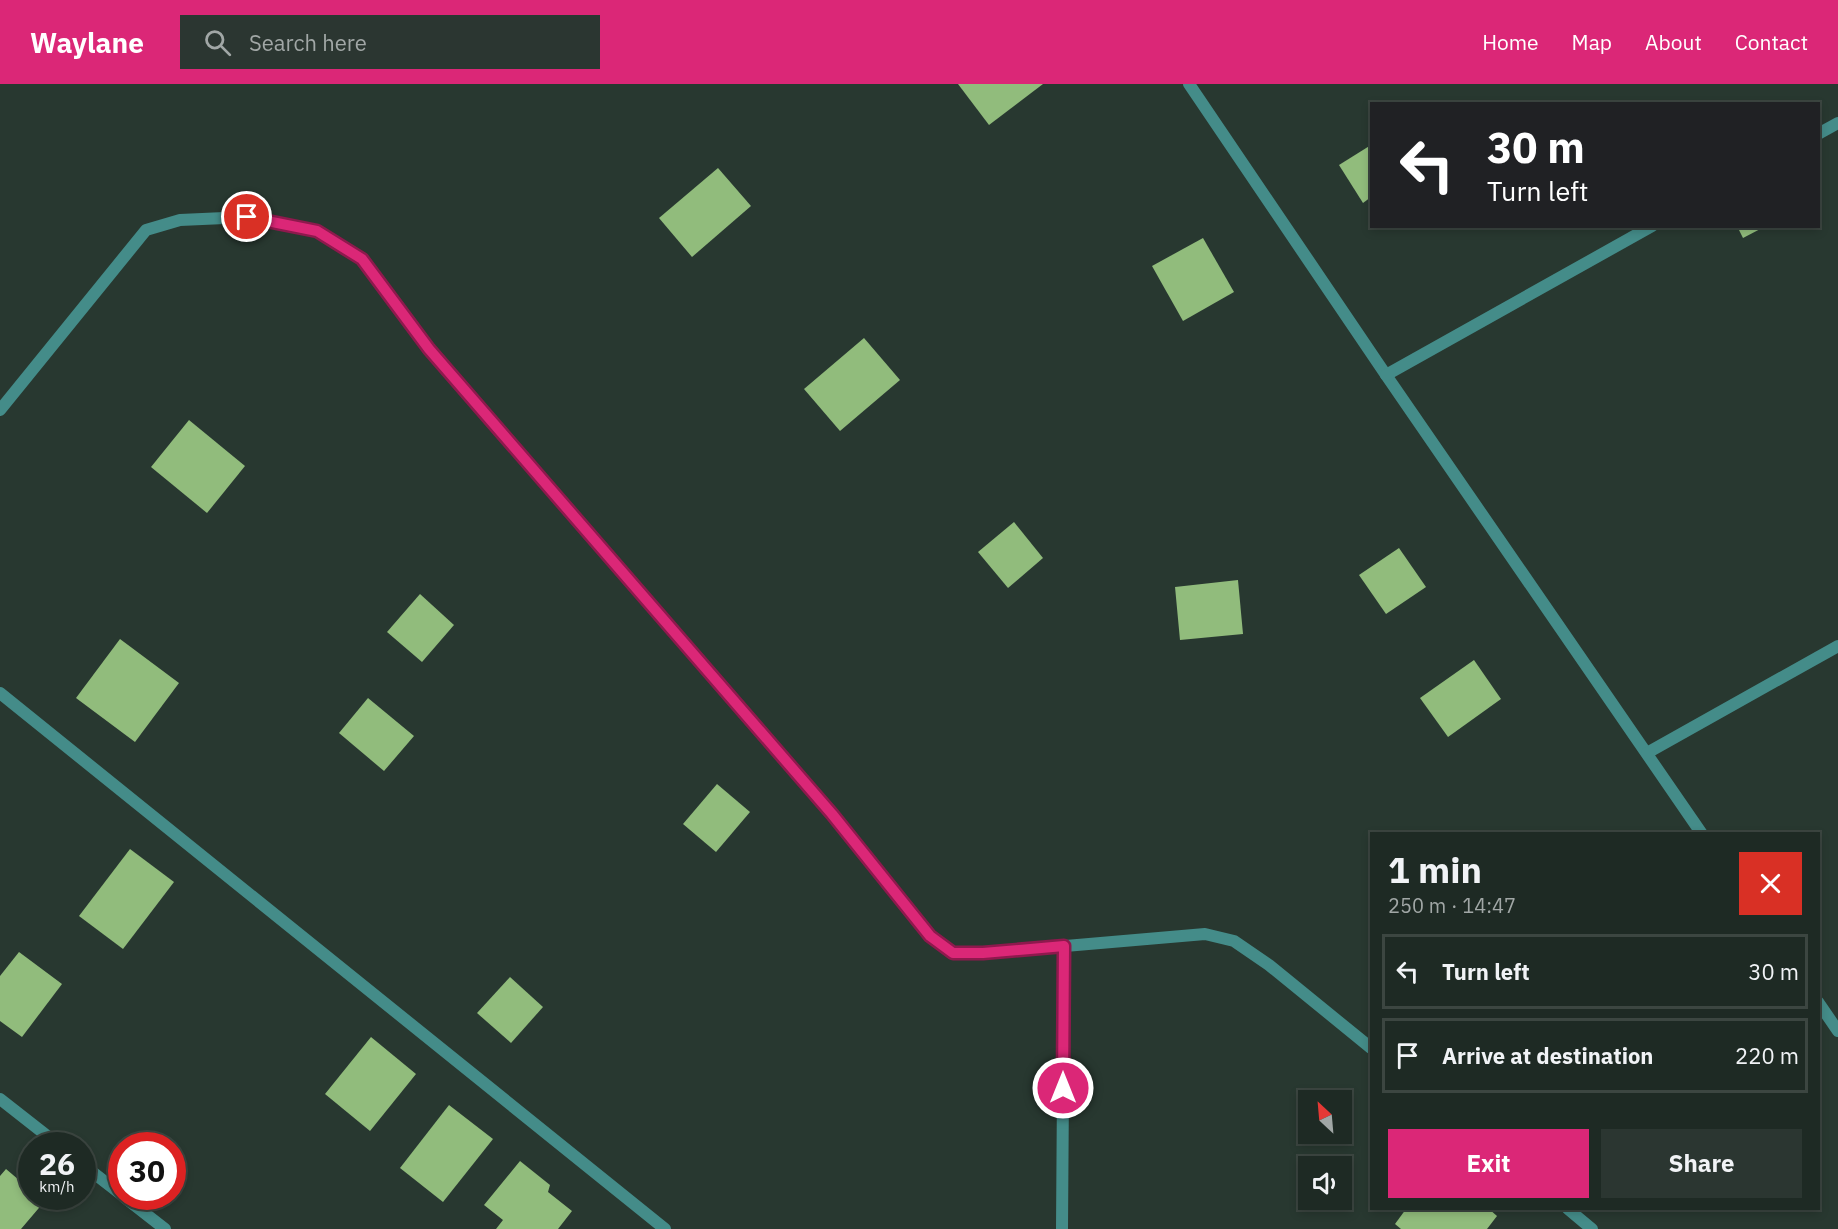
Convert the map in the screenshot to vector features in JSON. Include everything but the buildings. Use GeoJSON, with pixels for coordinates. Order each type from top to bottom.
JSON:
{"type":"FeatureCollection","features":[{"type":"Feature","properties":{"kind":"street"},"geometry":{"type":"LineString","coordinates":[[1189,84],[1701,832]]}},
{"type":"Feature","properties":{"kind":"street"},"geometry":{"type":"LineString","coordinates":[[1820,133],[1838,123]]}},
{"type":"Feature","properties":{"kind":"street"},"geometry":{"type":"LineString","coordinates":[[0,410],[146,230],[180,220],[247,217],[317,231],[362,259],[429,349],[832,814],[930,936],[953,953],[983,953],[1205,934],[1234,941],[1269,965],[1370,1047]]}},
{"type":"Feature","properties":{"kind":"street"},"geometry":{"type":"LineString","coordinates":[[1386,375],[1648,228]]}},
{"type":"Feature","properties":{"kind":"street"},"geometry":{"type":"LineString","coordinates":[[1647,753],[1838,646]]}},
{"type":"Feature","properties":{"kind":"street"},"geometry":{"type":"LineString","coordinates":[[0,693],[665,1229]]}},
{"type":"Feature","properties":{"kind":"street"},"geometry":{"type":"LineString","coordinates":[[1062,1229],[1064,946]]}},
{"type":"Feature","properties":{"kind":"street"},"geometry":{"type":"LineString","coordinates":[[1820,1005],[1838,1031]]}},
{"type":"Feature","properties":{"kind":"street"},"geometry":{"type":"LineString","coordinates":[[0,1099],[42,1132]]}},
{"type":"Feature","properties":{"kind":"street"},"geometry":{"type":"LineString","coordinates":[[96,1175],[108,1184]]}},
{"type":"Feature","properties":{"kind":"street"},"geometry":{"type":"LineString","coordinates":[[141,1210],[165,1229]]}},
{"type":"Feature","properties":{"kind":"street"},"geometry":{"type":"LineString","coordinates":[[1569,1210],[1592,1229]]}},
{"type":"Feature","properties":{"kind":"route"},"geometry":{"type":"LineString","coordinates":[[247,217],[317,231],[362,259],[429,349],[832,814],[930,936],[953,953],[983,953],[1064,946],[1063,1088]]}}]}
